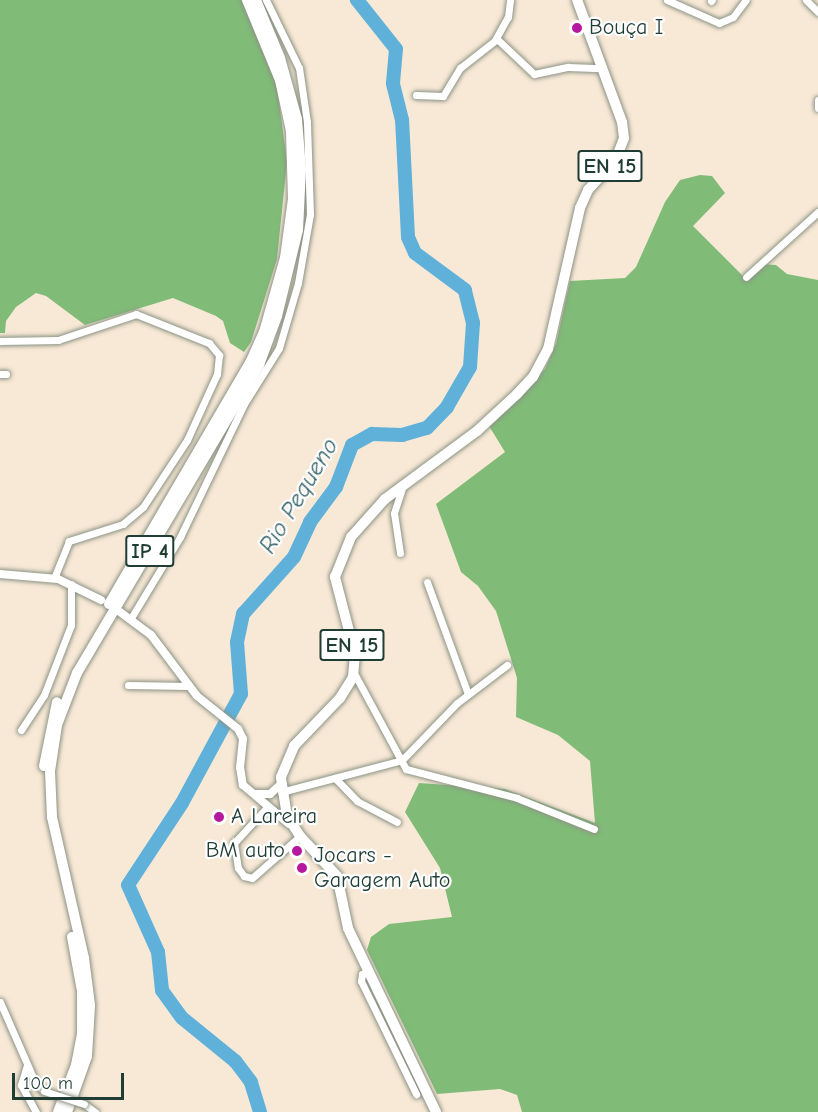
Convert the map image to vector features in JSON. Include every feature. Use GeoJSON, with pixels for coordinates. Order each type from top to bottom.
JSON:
{"type":"FeatureCollection","features":[{"type":"Feature","properties":{"kind":"main road","name":"IP 4"},"geometry":{"type":"LineString","coordinates":[[58,1112],[79,1055],[83,1006],[77,959],[45,821],[44,767],[51,719],[79,657],[250,363],[269,316],[289,237],[293,185],[288,116],[274,64],[247,0]]}},
{"type":"Feature","properties":{"kind":"main road","name":"IP 4"},"geometry":{"type":"LineString","coordinates":[[67,1112],[87,1056],[90,1005],[84,958],[52,817],[50,771],[57,725],[77,673],[259,365],[277,316],[297,240],[301,189],[297,119],[280,58],[256,0]]}},
{"type":"Feature","properties":{"kind":"main road","name":"EN 15"},"geometry":{"type":"LineString","coordinates":[[281,796],[284,764],[294,746],[343,694],[354,673],[355,654],[337,590],[335,571],[357,528],[403,484],[484,425],[525,386],[544,358],[580,208],[588,190],[616,159],[623,145],[622,122],[577,0]]}},
{"type":"Feature","properties":{"kind":"main road"},"geometry":{"type":"LineString","coordinates":[[281,796],[297,832],[337,876],[346,923],[436,1112]]}},
{"type":"Feature","properties":{"kind":"street"},"geometry":{"type":"LineString","coordinates":[[130,618],[180,537],[244,404],[279,348],[298,283],[310,214],[306,112],[299,68],[266,0]]}},
{"type":"Feature","properties":{"kind":"street"},"geometry":{"type":"LineString","coordinates":[[416,95],[443,96],[460,68],[495,40],[508,16],[510,0]]}},
{"type":"Feature","properties":{"kind":"street"},"geometry":{"type":"LineString","coordinates":[[668,0],[719,23],[733,18],[746,0]]}},
{"type":"Feature","properties":{"kind":"street"},"geometry":{"type":"LineString","coordinates":[[808,1],[818,12]]}},
{"type":"Feature","properties":{"kind":"street"},"geometry":{"type":"LineString","coordinates":[[495,40],[506,44],[522,67],[534,74],[568,67],[601,68]]}},
{"type":"Feature","properties":{"kind":"street"},"geometry":{"type":"LineString","coordinates":[[818,100],[818,108]]}},
{"type":"Feature","properties":{"kind":"street"},"geometry":{"type":"LineString","coordinates":[[746,277],[818,213]]}},
{"type":"Feature","properties":{"kind":"street"},"geometry":{"type":"LineString","coordinates":[[0,341],[58,340],[136,314],[209,343],[219,355],[218,371],[186,443],[143,507],[123,524],[69,542],[54,578]]}},
{"type":"Feature","properties":{"kind":"street"},"geometry":{"type":"LineString","coordinates":[[400,554],[394,513],[403,484]]}},
{"type":"Feature","properties":{"kind":"street"},"geometry":{"type":"LineString","coordinates":[[0,574],[54,578],[84,590],[100,600]]}},
{"type":"Feature","properties":{"kind":"street"},"geometry":{"type":"LineString","coordinates":[[427,582],[468,694]]}},
{"type":"Feature","properties":{"kind":"street"},"geometry":{"type":"LineString","coordinates":[[21,730],[44,695],[71,625],[71,584]]}},
{"type":"Feature","properties":{"kind":"street"},"geometry":{"type":"LineString","coordinates":[[116,609],[130,618],[160,646],[189,686],[215,711],[231,722],[243,736],[242,781],[261,799],[297,832],[252,878],[244,876],[238,868],[234,843],[261,799],[273,792],[281,796]]}},
{"type":"Feature","properties":{"kind":"street"},"geometry":{"type":"LineString","coordinates":[[261,799],[273,804],[281,796],[335,778],[398,762],[468,694],[507,665]]}},
{"type":"Feature","properties":{"kind":"street"},"geometry":{"type":"LineString","coordinates":[[354,673],[398,762],[412,772],[517,798],[594,829]]}},
{"type":"Feature","properties":{"kind":"street"},"geometry":{"type":"LineString","coordinates":[[128,685],[189,686]]}},
{"type":"Feature","properties":{"kind":"street"},"geometry":{"type":"LineString","coordinates":[[335,778],[357,801],[397,822]]}},
{"type":"Feature","properties":{"kind":"street"},"geometry":{"type":"LineString","coordinates":[[369,970],[362,974],[361,981],[416,1094]]}},
{"type":"Feature","properties":{"kind":"street"},"geometry":{"type":"LineString","coordinates":[[0,1002],[27,1065],[44,1091],[84,1104],[95,1112]]}},
{"type":"Feature","properties":{"kind":"street"},"geometry":{"type":"LineString","coordinates":[[27,1065],[21,1085],[36,1112]]}},
{"type":"Feature","properties":{"kind":"green space"},"geometry":{"type":"Polygon","coordinates":[[[0,0],[242,0],[277,86],[287,162],[277,259],[251,342],[244,352],[230,343],[223,321],[173,298],[85,325],[46,296],[36,293],[16,307],[6,321],[5,333],[0,333],[0,0]]]}},
{"type":"Feature","properties":{"kind":"green space"},"geometry":{"type":"Polygon","coordinates":[[[700,175],[712,176],[725,193],[693,226],[743,276],[759,264],[776,265],[787,274],[818,280],[818,1112],[522,1112],[517,1095],[500,1089],[437,1094],[367,950],[371,937],[389,924],[452,917],[440,868],[405,812],[419,783],[505,789],[595,823],[590,761],[558,735],[516,717],[517,678],[496,611],[478,586],[461,572],[436,504],[505,452],[489,426],[545,369],[556,344],[570,281],[625,278],[636,267],[665,202],[680,180],[700,175]]]}},
{"type":"Feature","properties":{"kind":"waterway","name":"Rio Pequeno"},"geometry":{"type":"LineString","coordinates":[[260,1112],[251,1082],[235,1061],[182,1018],[162,990],[158,952],[128,885],[182,803],[241,694],[237,642],[243,614],[294,557],[310,522],[336,487],[352,445],[372,434],[402,435],[427,428],[447,407],[470,367],[473,323],[465,290],[415,253],[408,237],[402,120],[393,83],[396,49],[357,0]]}},
{"type":"Feature","properties":{"kind":"place","name":"Bouça I"},"geometry":{"type":"Point","coordinates":[577,28]}},
{"type":"Feature","properties":{"kind":"place","name":"A Lareira"},"geometry":{"type":"Point","coordinates":[219,817]}},
{"type":"Feature","properties":{"kind":"place","name":"BM auto"},"geometry":{"type":"Point","coordinates":[297,851]}},
{"type":"Feature","properties":{"kind":"place","name":"Jocars - Garagem Auto"},"geometry":{"type":"Point","coordinates":[302,868]}}]}
